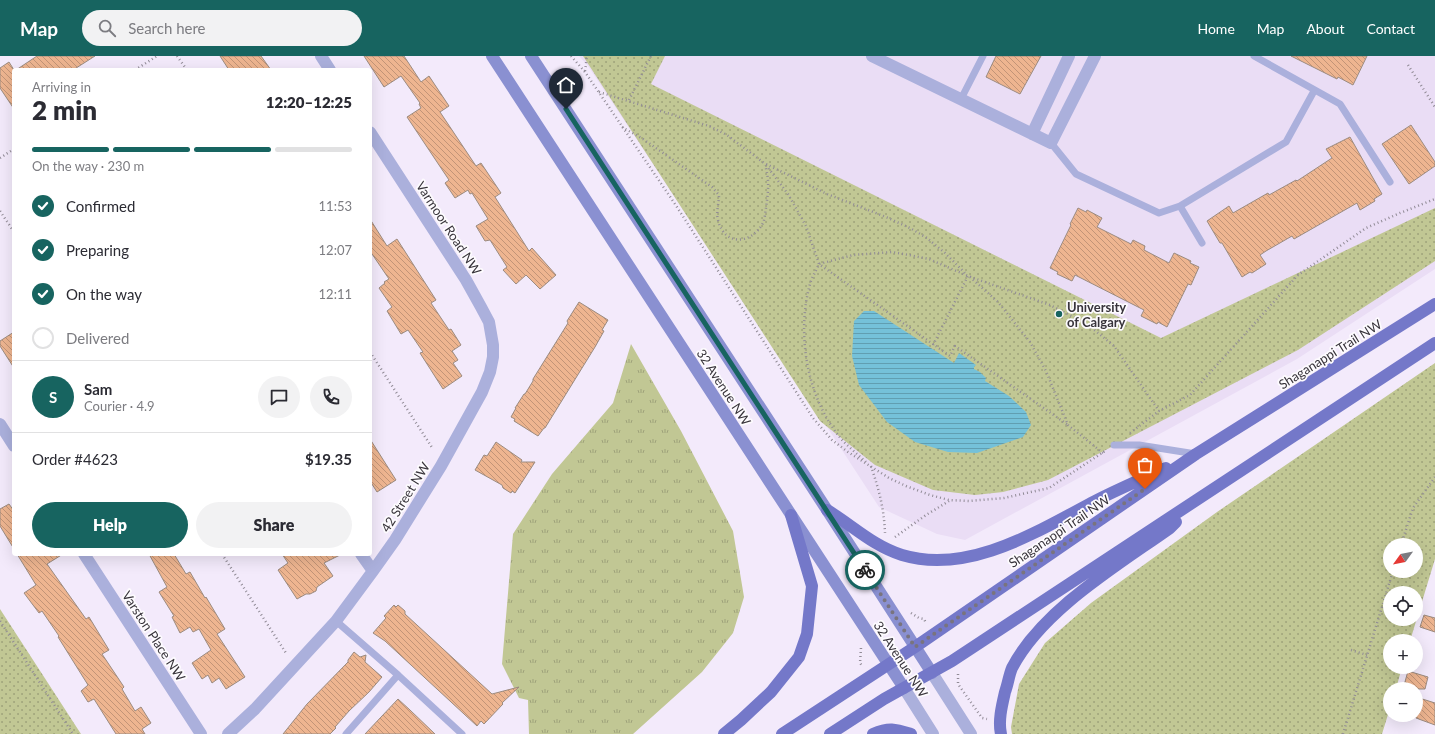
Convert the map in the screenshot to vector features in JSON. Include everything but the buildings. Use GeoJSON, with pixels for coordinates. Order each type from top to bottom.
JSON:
{"type":"FeatureCollection","features":[{"type":"Feature","properties":{"kind":"main road","name":"32 Avenue NW"},"geometry":{"type":"LineString","coordinates":[[492,56],[904,688]]}},
{"type":"Feature","properties":{"kind":"main road","name":"32 Avenue NW"},"geometry":{"type":"LineString","coordinates":[[531,56],[932,673]]}},
{"type":"Feature","properties":{"kind":"main road","name":"Shaganappi Trail NW"},"geometry":{"type":"LineString","coordinates":[[782,734],[915,647],[1196,454],[1435,304]]}},
{"type":"Feature","properties":{"kind":"main road"},"geometry":{"type":"LineString","coordinates":[[830,734],[904,688],[952,661],[1192,504],[1435,342]]}},
{"type":"Feature","properties":{"kind":"main road"},"geometry":{"type":"LineString","coordinates":[[827,510],[887,550],[919,559],[942,560],[962,557],[996,550],[1022,539],[1110,494],[1196,454]]}},
{"type":"Feature","properties":{"kind":"main road"},"geometry":{"type":"LineString","coordinates":[[1001,734],[1002,703],[1012,669],[1026,647],[1051,618],[1079,593],[1170,528],[1192,504]]}},
{"type":"Feature","properties":{"kind":"main road"},"geometry":{"type":"LineString","coordinates":[[724,734],[771,692],[799,657],[808,634],[812,586],[791,515]]}},
{"type":"Feature","properties":{"kind":"main road"},"geometry":{"type":"LineString","coordinates":[[873,734],[882,730],[896,729],[912,734]]}},
{"type":"Feature","properties":{"kind":"street"},"geometry":{"type":"LineString","coordinates":[[321,56],[329,68]]}},
{"type":"Feature","properties":{"kind":"street"},"geometry":{"type":"LineString","coordinates":[[872,56],[1051,143],[1095,56]]}},
{"type":"Feature","properties":{"kind":"street"},"geometry":{"type":"LineString","coordinates":[[1032,134],[1069,56]]}},
{"type":"Feature","properties":{"kind":"street","name":"Varmoor Road NW"},"geometry":{"type":"LineString","coordinates":[[372,135],[466,280],[488,322],[493,345]]}},
{"type":"Feature","properties":{"kind":"street","name":"42 Street NW"},"geometry":{"type":"LineString","coordinates":[[228,734],[260,703],[336,621],[395,540],[441,466],[482,392],[490,372],[493,357],[493,345]]}},
{"type":"Feature","properties":{"kind":"street"},"geometry":{"type":"LineString","coordinates":[[0,424],[12,443]]}},
{"type":"Feature","properties":{"kind":"street","name":"Varston Place NW"},"geometry":{"type":"LineString","coordinates":[[85,556],[201,734]]}},
{"type":"Feature","properties":{"kind":"street"},"geometry":{"type":"LineString","coordinates":[[362,556],[373,571]]}},
{"type":"Feature","properties":{"kind":"street","name":"32 Avenue NW"},"geometry":{"type":"LineString","coordinates":[[932,673],[971,734]]}},
{"type":"Feature","properties":{"kind":"street","name":"32 Avenue NW"},"geometry":{"type":"LineString","coordinates":[[904,688],[933,734]]}},
{"type":"Feature","properties":{"kind":"lane"},"geometry":{"type":"LineString","coordinates":[[961,99],[983,56]]}},
{"type":"Feature","properties":{"kind":"lane"},"geometry":{"type":"LineString","coordinates":[[1254,56],[1262,58],[1314,91],[1340,104],[1390,182]]}},
{"type":"Feature","properties":{"kind":"lane"},"geometry":{"type":"LineString","coordinates":[[1051,143],[1076,174],[1159,213],[1180,206],[1286,142],[1314,91]]}},
{"type":"Feature","properties":{"kind":"lane"},"geometry":{"type":"LineString","coordinates":[[1180,206],[1202,243]]}},
{"type":"Feature","properties":{"kind":"lane"},"geometry":{"type":"LineString","coordinates":[[1114,445],[1139,445],[1196,454]]}},
{"type":"Feature","properties":{"kind":"lane"},"geometry":{"type":"LineString","coordinates":[[336,621],[462,734]]}},
{"type":"Feature","properties":{"kind":"lane"},"geometry":{"type":"LineString","coordinates":[[346,734],[398,675]]}},
{"type":"Feature","properties":{"kind":"path"},"geometry":{"type":"LineString","coordinates":[[138,68],[157,56]]}},
{"type":"Feature","properties":{"kind":"path"},"geometry":{"type":"LineString","coordinates":[[177,56],[185,68]]}},
{"type":"Feature","properties":{"kind":"path"},"geometry":{"type":"LineString","coordinates":[[571,56],[585,72],[675,204],[813,418],[832,440],[889,478],[930,495],[949,500],[969,501],[1004,498],[1049,488],[1114,445],[1159,411],[1190,395],[1298,274],[1366,228],[1435,199]]}},
{"type":"Feature","properties":{"kind":"path"},"geometry":{"type":"LineString","coordinates":[[585,72],[587,56]]}},
{"type":"Feature","properties":{"kind":"path"},"geometry":{"type":"LineString","coordinates":[[629,100],[651,56]]}},
{"type":"Feature","properties":{"kind":"path"},"geometry":{"type":"LineString","coordinates":[[1408,65],[1435,107]]}},
{"type":"Feature","properties":{"kind":"path"},"geometry":{"type":"LineString","coordinates":[[598,92],[629,100],[710,126],[726,135],[764,163],[827,194],[910,228],[933,243],[998,302],[1030,342],[1046,371],[1068,425]]}},
{"type":"Feature","properties":{"kind":"path"},"geometry":{"type":"LineString","coordinates":[[622,126],[712,187],[719,195],[717,216],[719,224],[728,235],[736,239],[744,240],[749,238],[755,234],[764,222],[769,188],[768,176],[764,163]]}},
{"type":"Feature","properties":{"kind":"path"},"geometry":{"type":"LineString","coordinates":[[0,158],[12,150]]}},
{"type":"Feature","properties":{"kind":"path"},"geometry":{"type":"LineString","coordinates":[[764,163],[788,194],[806,226],[819,264],[950,356],[955,346],[1068,425],[1103,452]]}},
{"type":"Feature","properties":{"kind":"path"},"geometry":{"type":"LineString","coordinates":[[0,211],[12,229]]}},
{"type":"Feature","properties":{"kind":"path"},"geometry":{"type":"LineString","coordinates":[[888,537],[885,534],[881,497],[871,466],[843,440],[818,401],[812,384],[804,335],[805,311],[810,283],[819,264],[853,255],[892,252],[929,259],[968,276],[1050,305],[1087,324],[1114,346],[1159,411]]}},
{"type":"Feature","properties":{"kind":"path"},"geometry":{"type":"LineString","coordinates":[[933,345],[968,276]]}},
{"type":"Feature","properties":{"kind":"path"},"geometry":{"type":"LineString","coordinates":[[372,355],[433,449]]}},
{"type":"Feature","properties":{"kind":"path"},"geometry":{"type":"LineString","coordinates":[[1403,538],[1413,508],[1435,477]]}},
{"type":"Feature","properties":{"kind":"path"},"geometry":{"type":"LineString","coordinates":[[890,541],[909,526],[949,500]]}},
{"type":"Feature","properties":{"kind":"path"},"geometry":{"type":"LineString","coordinates":[[223,556],[286,653]]}},
{"type":"Feature","properties":{"kind":"path"},"geometry":{"type":"LineString","coordinates":[[1343,734],[1391,578]]}},
{"type":"Feature","properties":{"kind":"path"},"geometry":{"type":"LineString","coordinates":[[907,607],[911,613],[924,619],[927,623]]}},
{"type":"Feature","properties":{"kind":"path"},"geometry":{"type":"LineString","coordinates":[[0,621],[73,734]]}},
{"type":"Feature","properties":{"kind":"path"},"geometry":{"type":"LineString","coordinates":[[861,648],[860,663],[862,666]]}},
{"type":"Feature","properties":{"kind":"path"},"geometry":{"type":"LineString","coordinates":[[1351,650],[1367,655]]}},
{"type":"Feature","properties":{"kind":"path"},"geometry":{"type":"LineString","coordinates":[[958,670],[958,684],[982,718],[991,720]]}},
{"type":"Feature","properties":{"kind":"shaded area","name":"University of Calgary"},"geometry":{"type":"Polygon","coordinates":[[[579,56],[1435,56],[1435,269],[1297,359],[965,540],[937,534],[879,507],[588,66],[579,56]]]}},
{"type":"Feature","properties":{"kind":"green space"},"geometry":{"type":"Polygon","coordinates":[[[583,56],[665,56],[651,84],[1161,338],[1435,208],[1435,261],[1298,350],[1048,480],[1003,492],[975,495],[933,490],[875,465],[820,421],[583,56]]]}},
{"type":"Feature","properties":{"kind":"green space"},"geometry":{"type":"Polygon","coordinates":[[[631,344],[681,431],[733,531],[744,597],[733,633],[702,672],[633,734],[529,734],[528,700],[519,698],[502,664],[513,534],[552,474],[613,403],[631,344]]]}},
{"type":"Feature","properties":{"kind":"green space"},"geometry":{"type":"Polygon","coordinates":[[[1435,363],[1435,559],[1423,598],[1423,586],[1383,586],[1383,626],[1415,626],[1412,634],[1383,634],[1383,674],[1400,674],[1398,682],[1383,682],[1383,722],[1386,722],[1382,734],[1012,734],[1011,727],[1019,684],[1045,643],[1091,603],[1217,512],[1435,363]]]}},
{"type":"Feature","properties":{"kind":"green space"},"geometry":{"type":"Polygon","coordinates":[[[0,609],[81,734],[0,734],[0,609]]]}},
{"type":"Feature","properties":{"kind":"water"},"geometry":{"type":"Polygon","coordinates":[[[864,311],[874,311],[954,363],[959,353],[976,365],[974,369],[986,378],[985,381],[1009,396],[1026,412],[1031,425],[1023,437],[977,453],[948,452],[915,442],[887,422],[859,385],[852,356],[854,321],[864,311]]]}},
{"type":"Feature","properties":{"kind":"way so far"},"geometry":{"type":"LineString","coordinates":[[865,570],[915,647],[1145,489]]}},
{"type":"Feature","properties":{"kind":"place","name":"University of Calgary"},"geometry":{"type":"Point","coordinates":[1059,314]}},
{"type":"Feature","properties":{"kind":"route"},"geometry":{"type":"LineString","coordinates":[[566,109],[865,570]]}}]}
